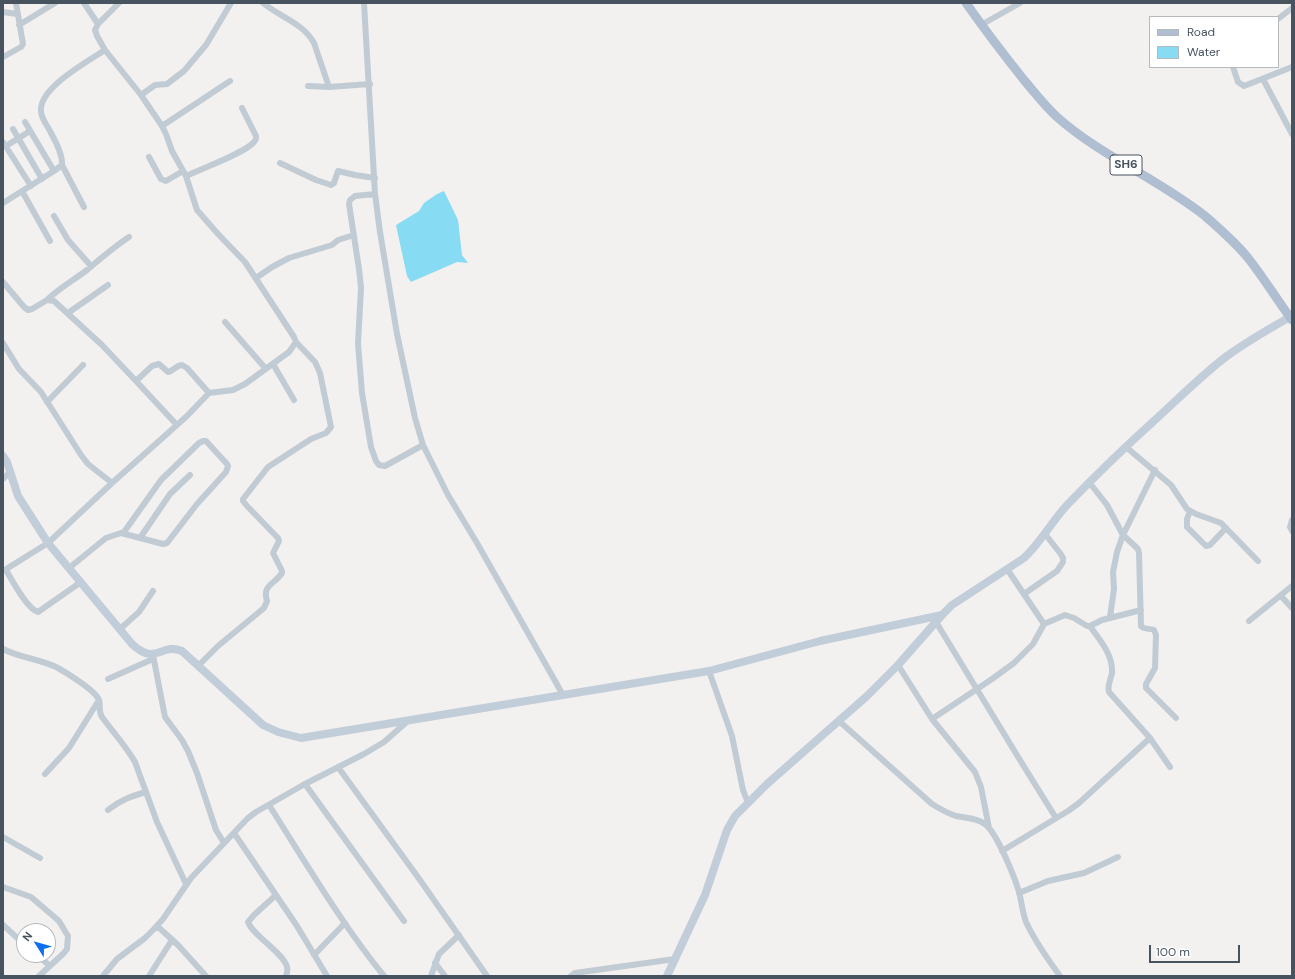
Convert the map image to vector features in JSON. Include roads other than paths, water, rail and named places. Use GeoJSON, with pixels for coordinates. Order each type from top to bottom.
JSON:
{"type":"FeatureCollection","features":[{"type":"Feature","properties":{"kind":"main road","name":"SH6"},"geometry":{"type":"LineString","coordinates":[[966,3],[1017,72],[1055,115],[1071,129],[1094,145],[1179,197],[1205,216],[1230,238],[1248,257],[1291,319]]}},
{"type":"Feature","properties":{"kind":"street"},"geometry":{"type":"LineString","coordinates":[[3,57],[21,47],[23,44],[16,3]]}},
{"type":"Feature","properties":{"kind":"street"},"geometry":{"type":"LineString","coordinates":[[19,25],[55,3]]}},
{"type":"Feature","properties":{"kind":"street"},"geometry":{"type":"LineString","coordinates":[[84,3],[98,24]]}},
{"type":"Feature","properties":{"kind":"street"},"geometry":{"type":"LineString","coordinates":[[119,3],[98,24],[95,30],[97,36],[105,50],[162,126],[172,151],[184,173],[197,210],[245,262],[296,342],[315,362],[320,373],[331,427],[326,433],[310,439],[268,467],[243,499],[247,506],[278,538],[279,541],[273,553],[282,573],[266,589],[265,594],[267,601],[264,608],[224,641],[198,666]]}},
{"type":"Feature","properties":{"kind":"street"},"geometry":{"type":"LineString","coordinates":[[141,96],[155,85],[167,84],[184,71],[206,45],[231,3]]}},
{"type":"Feature","properties":{"kind":"street"},"geometry":{"type":"LineString","coordinates":[[263,3],[299,26],[311,36],[329,87]]}},
{"type":"Feature","properties":{"kind":"street"},"geometry":{"type":"LineString","coordinates":[[364,3],[376,194],[380,232],[406,380],[422,445],[448,495],[477,543],[563,695]]}},
{"type":"Feature","properties":{"kind":"street"},"geometry":{"type":"LineString","coordinates":[[981,25],[1020,3]]}},
{"type":"Feature","properties":{"kind":"street"},"geometry":{"type":"LineString","coordinates":[[1279,18],[1292,8]]}},
{"type":"Feature","properties":{"kind":"street"},"geometry":{"type":"LineString","coordinates":[[3,12],[17,14]]}},
{"type":"Feature","properties":{"kind":"street"},"geometry":{"type":"LineString","coordinates":[[84,207],[62,165],[62,160],[56,142],[41,112],[41,104],[52,89],[77,68],[105,50]]}},
{"type":"Feature","properties":{"kind":"street"},"geometry":{"type":"LineString","coordinates":[[1233,68],[1238,82],[1249,85],[1278,70],[1292,68]]}},
{"type":"Feature","properties":{"kind":"street"},"geometry":{"type":"LineString","coordinates":[[1263,79],[1292,134]]}},
{"type":"Feature","properties":{"kind":"street"},"geometry":{"type":"LineString","coordinates":[[162,126],[230,81]]}},
{"type":"Feature","properties":{"kind":"street"},"geometry":{"type":"LineString","coordinates":[[308,86],[329,87],[370,84]]}},
{"type":"Feature","properties":{"kind":"street"},"geometry":{"type":"LineString","coordinates":[[149,157],[161,179],[166,181],[235,154],[256,140],[256,136],[242,108]]}},
{"type":"Feature","properties":{"kind":"street"},"geometry":{"type":"LineString","coordinates":[[25,122],[54,171]]}},
{"type":"Feature","properties":{"kind":"street"},"geometry":{"type":"LineString","coordinates":[[13,129],[42,179]]}},
{"type":"Feature","properties":{"kind":"street"},"geometry":{"type":"LineString","coordinates":[[30,131],[4,144],[30,186]]}},
{"type":"Feature","properties":{"kind":"street"},"geometry":{"type":"LineString","coordinates":[[280,163],[331,185],[334,183],[338,171],[375,178]]}},
{"type":"Feature","properties":{"kind":"street"},"geometry":{"type":"LineString","coordinates":[[3,202],[42,179],[62,165]]}},
{"type":"Feature","properties":{"kind":"street"},"geometry":{"type":"LineString","coordinates":[[22,191],[50,241]]}},
{"type":"Feature","properties":{"kind":"street"},"geometry":{"type":"LineString","coordinates":[[376,194],[355,196],[350,200],[349,204],[361,288],[358,320],[359,366],[371,447],[379,465],[385,466],[422,445]]}},
{"type":"Feature","properties":{"kind":"street"},"geometry":{"type":"LineString","coordinates":[[54,216],[68,240],[91,266]]}},
{"type":"Feature","properties":{"kind":"street"},"geometry":{"type":"LineString","coordinates":[[256,278],[289,258],[332,245],[338,240],[354,235]]}},
{"type":"Feature","properties":{"kind":"street"},"geometry":{"type":"LineString","coordinates":[[3,282],[24,307],[28,310],[32,309],[47,300],[54,293],[129,237]]}},
{"type":"Feature","properties":{"kind":"street"},"geometry":{"type":"LineString","coordinates":[[68,313],[108,285]]}},
{"type":"Feature","properties":{"kind":"street"},"geometry":{"type":"LineString","coordinates":[[47,300],[54,301],[102,345],[176,424]]}},
{"type":"Feature","properties":{"kind":"street"},"geometry":{"type":"LineString","coordinates":[[667,976],[705,895],[727,830],[735,816],[748,802],[867,696],[898,666],[942,615],[970,593],[1024,558],[1045,534],[1064,508],[1089,482],[1199,378],[1224,358],[1267,330],[1291,319]]}},
{"type":"Feature","properties":{"kind":"street"},"geometry":{"type":"LineString","coordinates":[[225,322],[266,369]]}},
{"type":"Feature","properties":{"kind":"street"},"geometry":{"type":"LineString","coordinates":[[81,582],[38,612],[29,605],[4,570],[48,543],[209,393],[233,390],[245,384],[289,352],[296,342]]}},
{"type":"Feature","properties":{"kind":"street"},"geometry":{"type":"LineString","coordinates":[[3,343],[19,369],[41,392],[88,464],[112,483]]}},
{"type":"Feature","properties":{"kind":"street"},"geometry":{"type":"LineString","coordinates":[[136,381],[155,364],[159,364],[168,372],[172,371],[177,366],[182,365],[209,393]]}},
{"type":"Feature","properties":{"kind":"street"},"geometry":{"type":"LineString","coordinates":[[273,364],[294,400]]}},
{"type":"Feature","properties":{"kind":"street"},"geometry":{"type":"LineString","coordinates":[[47,402],[67,384],[83,365]]}},
{"type":"Feature","properties":{"kind":"street"},"geometry":{"type":"LineString","coordinates":[[69,568],[106,538],[121,533],[129,525],[161,480],[199,443],[203,441],[206,442],[227,464],[228,466],[226,472],[197,504],[167,543],[163,544],[121,533]]}},
{"type":"Feature","properties":{"kind":"street"},"geometry":{"type":"LineString","coordinates":[[1126,447],[1171,485],[1183,504],[1190,511],[1216,521],[1226,528],[1258,561]]}},
{"type":"Feature","properties":{"kind":"street"},"geometry":{"type":"LineString","coordinates":[[3,456],[7,462],[18,496],[48,543],[140,651],[153,657]]}},
{"type":"Feature","properties":{"kind":"street"},"geometry":{"type":"LineString","coordinates":[[1110,617],[1114,589],[1114,562],[1123,535],[1155,470]]}},
{"type":"Feature","properties":{"kind":"street"},"geometry":{"type":"LineString","coordinates":[[3,479],[10,472]]}},
{"type":"Feature","properties":{"kind":"street"},"geometry":{"type":"LineString","coordinates":[[140,538],[170,494],[190,475]]}},
{"type":"Feature","properties":{"kind":"street"},"geometry":{"type":"LineString","coordinates":[[1089,482],[1108,506],[1123,535],[1138,549],[1141,626],[1144,629],[1154,630],[1156,634],[1155,668],[1146,684],[1146,688],[1176,718]]}},
{"type":"Feature","properties":{"kind":"street"},"geometry":{"type":"LineString","coordinates":[[1190,511],[1187,519],[1187,527],[1206,546],[1210,545],[1226,528]]}},
{"type":"Feature","properties":{"kind":"street"},"geometry":{"type":"LineString","coordinates":[[1292,520],[1290,527],[1292,531]]}},
{"type":"Feature","properties":{"kind":"street"},"geometry":{"type":"LineString","coordinates":[[1024,594],[1057,571],[1063,562],[1063,558],[1060,553],[1045,534]]}},
{"type":"Feature","properties":{"kind":"street"},"geometry":{"type":"LineString","coordinates":[[1007,569],[1044,624]]}},
{"type":"Feature","properties":{"kind":"street"},"geometry":{"type":"LineString","coordinates":[[1249,621],[1292,586]]}},
{"type":"Feature","properties":{"kind":"street"},"geometry":{"type":"LineString","coordinates":[[120,629],[139,612],[153,591]]}},
{"type":"Feature","properties":{"kind":"street"},"geometry":{"type":"LineString","coordinates":[[1280,596],[1292,608]]}},
{"type":"Feature","properties":{"kind":"street"},"geometry":{"type":"LineString","coordinates":[[932,719],[978,689],[1025,653],[1033,644],[1044,624],[1065,615],[1074,618],[1086,626],[1090,626],[1110,617],[1141,610]]}},
{"type":"Feature","properties":{"kind":"street"},"geometry":{"type":"LineString","coordinates":[[108,679],[170,648],[176,649],[182,652],[263,725],[278,732],[301,738],[709,670],[820,641],[942,615]]}},
{"type":"Feature","properties":{"kind":"street"},"geometry":{"type":"LineString","coordinates":[[936,622],[1056,818]]}},
{"type":"Feature","properties":{"kind":"street"},"geometry":{"type":"LineString","coordinates":[[1090,626],[1110,655],[1112,675],[1108,688],[1109,692],[1150,738],[1170,767]]}},
{"type":"Feature","properties":{"kind":"street"},"geometry":{"type":"LineString","coordinates":[[3,649],[15,655],[58,668],[92,691],[99,700],[100,715],[130,752],[135,762],[157,822],[186,884]]}},
{"type":"Feature","properties":{"kind":"street"},"geometry":{"type":"LineString","coordinates":[[153,657],[165,716],[188,751],[216,830],[224,843]]}},
{"type":"Feature","properties":{"kind":"street"},"geometry":{"type":"LineString","coordinates":[[898,666],[932,719],[975,772],[981,787],[989,828]]}},
{"type":"Feature","properties":{"kind":"street"},"geometry":{"type":"LineString","coordinates":[[709,670],[732,736],[743,790],[748,802]]}},
{"type":"Feature","properties":{"kind":"street"},"geometry":{"type":"LineString","coordinates":[[45,774],[69,748],[99,700]]}},
{"type":"Feature","properties":{"kind":"street"},"geometry":{"type":"LineString","coordinates":[[103,976],[117,959],[145,938],[157,926],[186,884],[248,818],[305,784],[384,742],[410,720]]}},
{"type":"Feature","properties":{"kind":"street"},"geometry":{"type":"LineString","coordinates":[[839,721],[932,804],[944,811],[977,820],[989,828],[1011,869],[1027,924],[1060,976]]}},
{"type":"Feature","properties":{"kind":"street"},"geometry":{"type":"LineString","coordinates":[[1002,850],[1079,803],[1150,738]]}},
{"type":"Feature","properties":{"kind":"street"},"geometry":{"type":"LineString","coordinates":[[338,767],[487,976]]}},
{"type":"Feature","properties":{"kind":"street"},"geometry":{"type":"LineString","coordinates":[[305,784],[404,921]]}},
{"type":"Feature","properties":{"kind":"street"},"geometry":{"type":"LineString","coordinates":[[108,810],[117,802],[146,792]]}},
{"type":"Feature","properties":{"kind":"street"},"geometry":{"type":"LineString","coordinates":[[269,805],[345,923],[384,976]]}},
{"type":"Feature","properties":{"kind":"street"},"geometry":{"type":"LineString","coordinates":[[234,833],[276,895],[327,976]]}},
{"type":"Feature","properties":{"kind":"street"},"geometry":{"type":"LineString","coordinates":[[3,837],[40,858]]}},
{"type":"Feature","properties":{"kind":"street"},"geometry":{"type":"LineString","coordinates":[[1019,893],[1048,881],[1084,873],[1118,857]]}},
{"type":"Feature","properties":{"kind":"street"},"geometry":{"type":"LineString","coordinates":[[3,887],[31,897],[59,921],[68,936],[67,949],[39,976]]}},
{"type":"Feature","properties":{"kind":"street"},"geometry":{"type":"LineString","coordinates":[[276,895],[248,922],[249,925],[285,963],[288,970],[286,976]]}},
{"type":"Feature","properties":{"kind":"street"},"geometry":{"type":"LineString","coordinates":[[314,955],[345,923]]}},
{"type":"Feature","properties":{"kind":"street"},"geometry":{"type":"LineString","coordinates":[[157,926],[206,976]]}},
{"type":"Feature","properties":{"kind":"street"},"geometry":{"type":"LineString","coordinates":[[4,927],[16,937]]}},
{"type":"Feature","properties":{"kind":"street"},"geometry":{"type":"LineString","coordinates":[[431,976],[435,963],[442,950],[459,935]]}},
{"type":"Feature","properties":{"kind":"street"},"geometry":{"type":"LineString","coordinates":[[149,976],[172,940]]}},
{"type":"Feature","properties":{"kind":"street"},"geometry":{"type":"LineString","coordinates":[[572,976],[575,973],[675,959]]}},
{"type":"Feature","properties":{"kind":"street"},"geometry":{"type":"LineString","coordinates":[[46,963],[50,966]]}},
{"type":"Feature","properties":{"kind":"street"},"geometry":{"type":"LineString","coordinates":[[435,963],[445,976]]}},
{"type":"Feature","properties":{"kind":"water"},"geometry":{"type":"Polygon","coordinates":[[[444,191],[458,220],[462,255],[468,263],[457,262],[411,282],[407,276],[396,225],[419,211],[424,203],[444,191]]]}}]}
